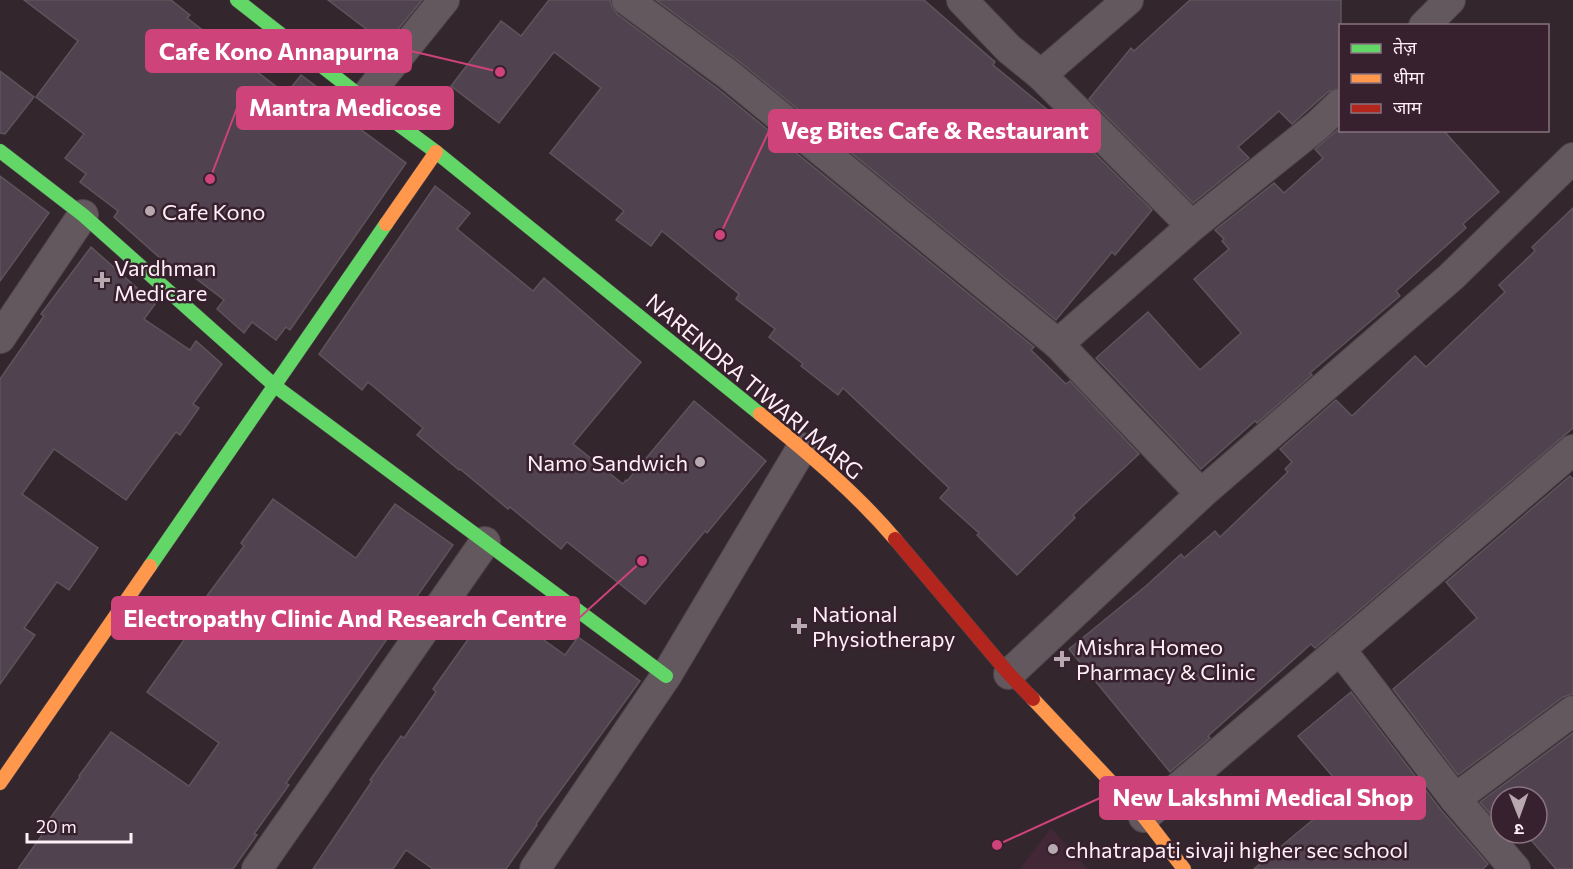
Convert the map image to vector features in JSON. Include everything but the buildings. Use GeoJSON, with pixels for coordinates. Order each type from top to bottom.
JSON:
{"type":"FeatureCollection","features":[{"type":"Feature","properties":{"kind":"street","name":"NARENDRA TIWARI MARG"},"geometry":{"type":"LineString","coordinates":[[237,0],[436,152],[802,448],[870,510],[1009,674],[1144,817],[1184,869]]}},
{"type":"Feature","properties":{"kind":"street"},"geometry":{"type":"LineString","coordinates":[[364,99],[444,0]]}},
{"type":"Feature","properties":{"kind":"street"},"geometry":{"type":"LineString","coordinates":[[627,0],[729,75],[1058,344],[1201,494]]}},
{"type":"Feature","properties":{"kind":"street"},"geometry":{"type":"LineString","coordinates":[[962,0],[1009,49],[1041,75],[1192,226]]}},
{"type":"Feature","properties":{"kind":"street"},"geometry":{"type":"LineString","coordinates":[[1041,75],[1128,0]]}},
{"type":"Feature","properties":{"kind":"street"},"geometry":{"type":"LineString","coordinates":[[1426,24],[1450,0]]}},
{"type":"Feature","properties":{"kind":"street"},"geometry":{"type":"LineString","coordinates":[[1058,344],[1192,226],[1339,106]]}},
{"type":"Feature","properties":{"kind":"street"},"geometry":{"type":"LineString","coordinates":[[0,151],[83,215],[275,386],[666,676]]}},
{"type":"Feature","properties":{"kind":"street"},"geometry":{"type":"LineString","coordinates":[[0,783],[436,152]]}},
{"type":"Feature","properties":{"kind":"street"},"geometry":{"type":"LineString","coordinates":[[1009,674],[1201,494],[1451,277],[1573,158]]}},
{"type":"Feature","properties":{"kind":"street"},"geometry":{"type":"LineString","coordinates":[[0,338],[83,215]]}},
{"type":"Feature","properties":{"kind":"street"},"geometry":{"type":"LineString","coordinates":[[535,869],[666,676],[802,448]]}},
{"type":"Feature","properties":{"kind":"street"},"geometry":{"type":"LineString","coordinates":[[1144,817],[1572,454]]}},
{"type":"Feature","properties":{"kind":"street"},"geometry":{"type":"LineString","coordinates":[[256,869],[485,542]]}},
{"type":"Feature","properties":{"kind":"street"},"geometry":{"type":"LineString","coordinates":[[1340,649],[1455,799],[1515,869]]}},
{"type":"Feature","properties":{"kind":"street"},"geometry":{"type":"LineString","coordinates":[[1455,799],[1573,711]]}},
{"type":"Feature","properties":{"kind":"shaded area","name":"chhatrapati sivaji higher sec school"},"geometry":{"type":"Polygon","coordinates":[[[1051,828],[1088,869],[1020,869],[1051,828]]]}},
{"type":"Feature","properties":{"kind":"traffic: fast"},"geometry":{"type":"LineString","coordinates":[[237,0],[436,152],[760,414]]}},
{"type":"Feature","properties":{"kind":"traffic: fast"},"geometry":{"type":"LineString","coordinates":[[0,151],[83,215],[275,386],[666,676]]}},
{"type":"Feature","properties":{"kind":"traffic: fast"},"geometry":{"type":"LineString","coordinates":[[150,566],[386,224]]}},
{"type":"Feature","properties":{"kind":"traffic: slow"},"geometry":{"type":"LineString","coordinates":[[386,224],[436,152]]}},
{"type":"Feature","properties":{"kind":"traffic: slow"},"geometry":{"type":"LineString","coordinates":[[760,414],[847,489],[895,539]]}},
{"type":"Feature","properties":{"kind":"traffic: slow"},"geometry":{"type":"LineString","coordinates":[[0,783],[150,566]]}},
{"type":"Feature","properties":{"kind":"traffic: slow"},"geometry":{"type":"LineString","coordinates":[[1033,699],[1144,817],[1184,869]]}},
{"type":"Feature","properties":{"kind":"traffic: jam"},"geometry":{"type":"LineString","coordinates":[[895,539],[1009,674],[1033,699]]}},
{"type":"Feature","properties":{"kind":"place","name":"Cafe Kono Annapurna"},"geometry":{"type":"Point","coordinates":[500,72]}},
{"type":"Feature","properties":{"kind":"place","name":"Mantra Medicose"},"geometry":{"type":"Point","coordinates":[210,179]}},
{"type":"Feature","properties":{"kind":"place","name":"Cafe Kono"},"geometry":{"type":"Point","coordinates":[150,211]}},
{"type":"Feature","properties":{"kind":"place","name":"Veg Bites Cafe & Restaurant"},"geometry":{"type":"Point","coordinates":[720,235]}},
{"type":"Feature","properties":{"kind":"place","name":"Vardhman Medicare"},"geometry":{"type":"Point","coordinates":[102,280]}},
{"type":"Feature","properties":{"kind":"place","name":"Namo Sandwich"},"geometry":{"type":"Point","coordinates":[700,462]}},
{"type":"Feature","properties":{"kind":"place","name":"Electropathy Clinic And Research Centre"},"geometry":{"type":"Point","coordinates":[642,561]}},
{"type":"Feature","properties":{"kind":"place","name":"National Physiotherapy"},"geometry":{"type":"Point","coordinates":[799,626]}},
{"type":"Feature","properties":{"kind":"place","name":"Mishra Homeo Pharmacy & Clinic"},"geometry":{"type":"Point","coordinates":[1062,659]}},
{"type":"Feature","properties":{"kind":"place","name":"New Lakshmi Medical Shop"},"geometry":{"type":"Point","coordinates":[997,845]}},
{"type":"Feature","properties":{"kind":"place","name":"chhatrapati sivaji higher sec school"},"geometry":{"type":"Point","coordinates":[1053,849]}}]}
